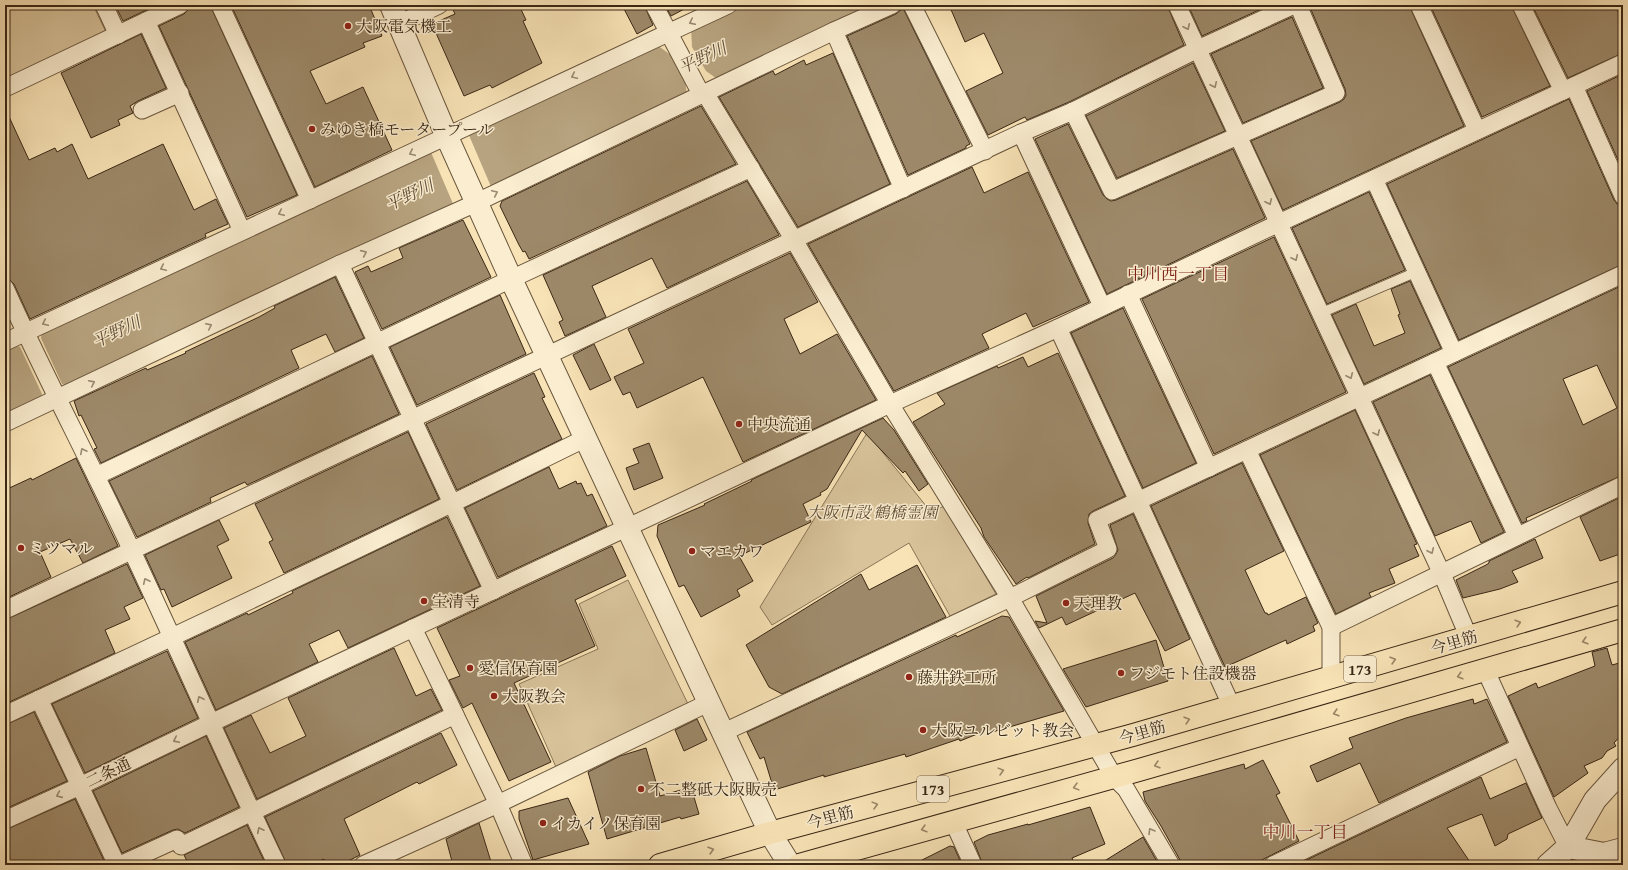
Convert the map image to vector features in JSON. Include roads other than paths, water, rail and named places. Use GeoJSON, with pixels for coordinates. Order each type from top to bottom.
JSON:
{"type":"FeatureCollection","features":[{"type":"Feature","properties":{"kind":"main road","name":"今里筋"},"geometry":{"type":"LineString","coordinates":[[660,865],[770,833],[1232,707],[1623,592]]}},
{"type":"Feature","properties":{"kind":"main road","name":"173"},"geometry":{"type":"LineString","coordinates":[[799,865],[953,821],[1120,783],[1485,669],[1623,630]]}},
{"type":"Feature","properties":{"kind":"street"},"geometry":{"type":"LineString","coordinates":[[104,5],[118,35]]}},
{"type":"Feature","properties":{"kind":"street"},"geometry":{"type":"LineString","coordinates":[[5,88],[180,5]]}},
{"type":"Feature","properties":{"kind":"street"},"geometry":{"type":"LineString","coordinates":[[220,5],[310,200]]}},
{"type":"Feature","properties":{"kind":"street"},"geometry":{"type":"LineString","coordinates":[[439,5],[395,14],[475,200],[547,357],[722,733],[770,833],[790,865]]}},
{"type":"Feature","properties":{"kind":"street"},"geometry":{"type":"LineString","coordinates":[[654,5],[702,91],[751,168],[890,404],[1010,598],[1096,745],[1171,865]]}},
{"type":"Feature","properties":{"kind":"street"},"geometry":{"type":"LineString","coordinates":[[5,342],[26,335],[242,231],[448,139],[670,35],[728,5]]}},
{"type":"Feature","properties":{"kind":"street"},"geometry":{"type":"LineString","coordinates":[[5,423],[55,396],[340,264],[702,91],[892,5]]}},
{"type":"Feature","properties":{"kind":"street"},"geometry":{"type":"LineString","coordinates":[[912,5],[985,151]]}},
{"type":"Feature","properties":{"kind":"street"},"geometry":{"type":"LineString","coordinates":[[1177,5],[1442,574],[1469,638]]}},
{"type":"Feature","properties":{"kind":"street"},"geometry":{"type":"LineString","coordinates":[[5,610],[413,420],[1021,133],[1073,111],[1198,49],[1294,5]]}},
{"type":"Feature","properties":{"kind":"street"},"geometry":{"type":"LineString","coordinates":[[1073,111],[1112,191],[1336,93],[1298,5]]}},
{"type":"Feature","properties":{"kind":"street"},"geometry":{"type":"LineString","coordinates":[[1419,5],[1477,130]]}},
{"type":"Feature","properties":{"kind":"street"},"geometry":{"type":"LineString","coordinates":[[1521,5],[1568,88],[1623,196]]}},
{"type":"Feature","properties":{"kind":"street"},"geometry":{"type":"LineString","coordinates":[[146,21],[242,231]]}},
{"type":"Feature","properties":{"kind":"street"},"geometry":{"type":"LineString","coordinates":[[834,31],[903,189]]}},
{"type":"Feature","properties":{"kind":"street","name":"二条通"},"geometry":{"type":"LineString","coordinates":[[5,820],[890,404],[1058,328],[1278,223],[1623,63]]}},
{"type":"Feature","properties":{"kind":"street"},"geometry":{"type":"LineString","coordinates":[[142,110],[180,93]]}},
{"type":"Feature","properties":{"kind":"street"},"geometry":{"type":"LineString","coordinates":[[1021,133],[1102,306]]}},
{"type":"Feature","properties":{"kind":"street"},"geometry":{"type":"LineString","coordinates":[[96,476],[511,279],[751,168]]}},
{"type":"Feature","properties":{"kind":"street"},"geometry":{"type":"LineString","coordinates":[[1374,179],[1454,353]]}},
{"type":"Feature","properties":{"kind":"street"},"geometry":{"type":"LineString","coordinates":[[340,264],[493,591]]}},
{"type":"Feature","properties":{"kind":"street"},"geometry":{"type":"LineString","coordinates":[[722,733],[1010,598],[1108,549],[1097,520],[1623,274]]}},
{"type":"Feature","properties":{"kind":"street"},"geometry":{"type":"LineString","coordinates":[[5,288],[55,396],[132,551],[277,865]]}},
{"type":"Feature","properties":{"kind":"street"},"geometry":{"type":"LineString","coordinates":[[1128,294],[1209,468]]}},
{"type":"Feature","properties":{"kind":"street"},"geometry":{"type":"LineString","coordinates":[[1058,328],[1232,707]]}},
{"type":"Feature","properties":{"kind":"street"},"geometry":{"type":"LineString","coordinates":[[1435,362],[1517,536]]}},
{"type":"Feature","properties":{"kind":"street"},"geometry":{"type":"LineString","coordinates":[[5,715],[172,638],[586,438]]}},
{"type":"Feature","properties":{"kind":"street"},"geometry":{"type":"LineString","coordinates":[[1247,450],[1331,627],[1331,677]]}},
{"type":"Feature","properties":{"kind":"street"},"geometry":{"type":"LineString","coordinates":[[1331,627],[1623,485]]}},
{"type":"Feature","properties":{"kind":"street"},"geometry":{"type":"LineString","coordinates":[[413,628],[498,804],[524,865]]}},
{"type":"Feature","properties":{"kind":"street"},"geometry":{"type":"LineString","coordinates":[[1485,669],[1520,747],[1568,847]]}},
{"type":"Feature","properties":{"kind":"street"},"geometry":{"type":"LineString","coordinates":[[38,699],[119,865],[178,839],[181,846],[455,715]]}},
{"type":"Feature","properties":{"kind":"street"},"geometry":{"type":"LineString","coordinates":[[363,865],[498,804],[708,703]]}},
{"type":"Feature","properties":{"kind":"street"},"geometry":{"type":"LineString","coordinates":[[1273,865],[1520,747]]}},
{"type":"Feature","properties":{"kind":"street"},"geometry":{"type":"LineString","coordinates":[[1548,865],[1568,847],[1595,800],[1623,769]]}},
{"type":"Feature","properties":{"kind":"street"},"geometry":{"type":"LineString","coordinates":[[953,821],[973,865]]}},
{"type":"Feature","properties":{"kind":"street"},"geometry":{"type":"LineString","coordinates":[[1568,847],[1612,856]]}},
{"type":"Feature","properties":{"kind":"lane"},"geometry":{"type":"LineString","coordinates":[[1321,313],[1416,272]]}},
{"type":"Feature","properties":{"kind":"water","name":"平野川"},"geometry":{"type":"Polygon","coordinates":[[[745,5],[880,5],[5,414],[5,351],[745,5]]]}},
{"type":"Feature","properties":{"kind":"place","name":"大阪電気機工"},"geometry":{"type":"Point","coordinates":[348,26]}},
{"type":"Feature","properties":{"kind":"place","name":"みゆき橋モータープール"},"geometry":{"type":"Point","coordinates":[312,129]}},
{"type":"Feature","properties":{"kind":"place","name":"中央流通"},"geometry":{"type":"Point","coordinates":[739,424]}},
{"type":"Feature","properties":{"kind":"place","name":"ミツマル"},"geometry":{"type":"Point","coordinates":[21,548]}},
{"type":"Feature","properties":{"kind":"place","name":"マエカワ"},"geometry":{"type":"Point","coordinates":[692,551]}},
{"type":"Feature","properties":{"kind":"place","name":"宝清寺"},"geometry":{"type":"Point","coordinates":[424,601]}},
{"type":"Feature","properties":{"kind":"place","name":"天理教"},"geometry":{"type":"Point","coordinates":[1066,603]}},
{"type":"Feature","properties":{"kind":"place","name":"愛信保育園"},"geometry":{"type":"Point","coordinates":[470,668]}},
{"type":"Feature","properties":{"kind":"place","name":"フジモト住設機器"},"geometry":{"type":"Point","coordinates":[1121,673]}},
{"type":"Feature","properties":{"kind":"place","name":"藤井鉄工所"},"geometry":{"type":"Point","coordinates":[909,677]}},
{"type":"Feature","properties":{"kind":"place","name":"大阪教会"},"geometry":{"type":"Point","coordinates":[494,696]}},
{"type":"Feature","properties":{"kind":"place","name":"大阪ユルビット教会"},"geometry":{"type":"Point","coordinates":[923,730]}},
{"type":"Feature","properties":{"kind":"place","name":"不二整砥大阪販売"},"geometry":{"type":"Point","coordinates":[641,789]}},
{"type":"Feature","properties":{"kind":"place","name":"イカイノ保育園"},"geometry":{"type":"Point","coordinates":[543,823]}},
{"type":"Feature","properties":{"kind":"district","name":"中川西一丁目"},"geometry":{"type":"Point","coordinates":[1178,273]}},
{"type":"Feature","properties":{"kind":"district","name":"中川一丁目"},"geometry":{"type":"Point","coordinates":[1305,831]}},
{"type":"Feature","properties":{"kind":"park label","name":"大阪市設 鶴橋霊園"},"geometry":{"type":"Point","coordinates":[872,512]}}]}
